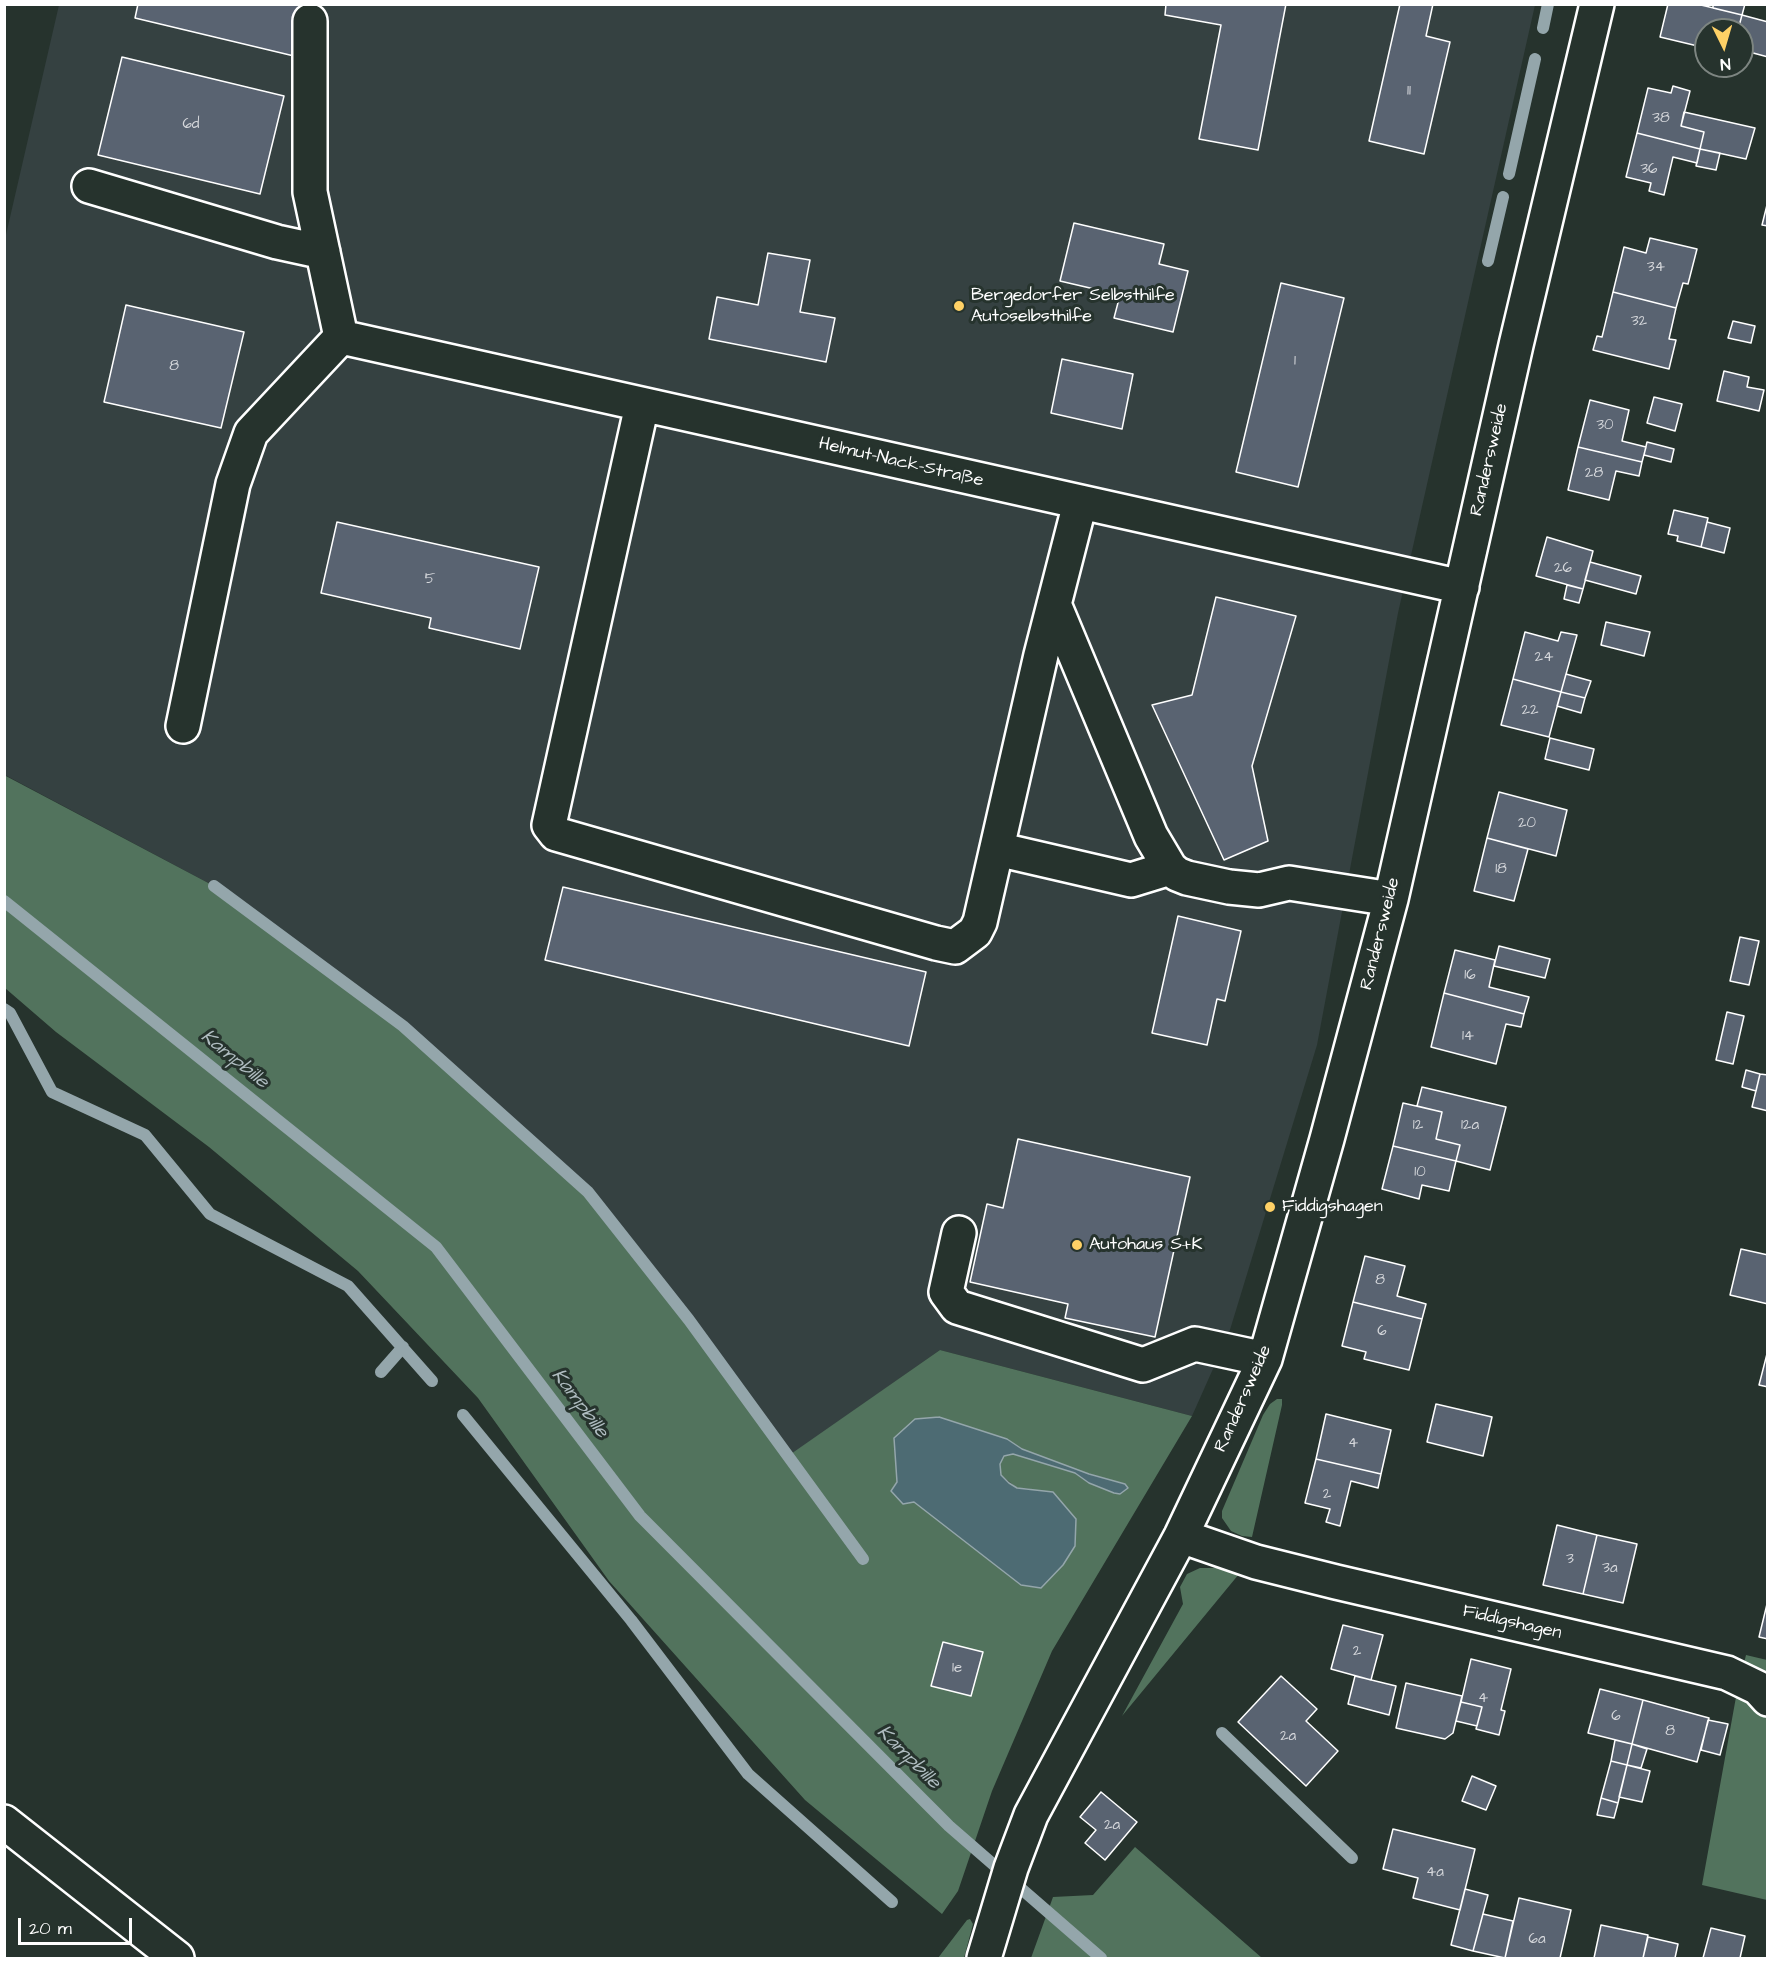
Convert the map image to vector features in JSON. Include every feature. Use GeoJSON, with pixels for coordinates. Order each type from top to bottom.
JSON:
{"type":"FeatureCollection","features":[{"type":"Feature","properties":{"kind":"street","name":"Randersweide"},"geometry":{"type":"LineString","coordinates":[[984,1959],[1011,1868],[1031,1815],[1181,1536],[1265,1359],[1391,899],[1461,586],[1597,4]]}},
{"type":"Feature","properties":{"kind":"street"},"geometry":{"type":"LineString","coordinates":[[183,726],[233,484],[251,433],[341,337],[310,192],[310,21]]}},
{"type":"Feature","properties":{"kind":"street"},"geometry":{"type":"LineString","coordinates":[[89,186],[277,242],[323,252]]}},
{"type":"Feature","properties":{"kind":"street","name":"Helmut-Nack-Straße"},"geometry":{"type":"LineString","coordinates":[[341,337],[1461,586]]}},
{"type":"Feature","properties":{"kind":"street"},"geometry":{"type":"LineString","coordinates":[[642,405],[549,825],[556,834],[936,943],[955,947],[975,932],[980,922],[1054,604],[1080,503]]}},
{"type":"Feature","properties":{"kind":"street"},"geometry":{"type":"LineString","coordinates":[[1054,604],[1151,836],[1170,868],[1187,878],[1229,887],[1260,890],[1289,883],[1391,899]]}},
{"type":"Feature","properties":{"kind":"street"},"geometry":{"type":"LineString","coordinates":[[997,849],[1131,880],[1170,868]]}},
{"type":"Feature","properties":{"kind":"street"},"geometry":{"type":"LineString","coordinates":[[959,1233],[946,1292],[957,1307],[1143,1365],[1195,1344],[1265,1359]]}},
{"type":"Feature","properties":{"kind":"street","name":"Fiddigshagen"},"geometry":{"type":"LineString","coordinates":[[1181,1536],[1256,1562],[1325,1580],[1727,1673],[1758,1688],[1767,1699]]}},
{"type":"Feature","properties":{"kind":"street"},"geometry":{"type":"LineString","coordinates":[[4,1822],[177,1959]]}},
{"type":"Feature","properties":{"kind":"shaded area"},"geometry":{"type":"Polygon","coordinates":[[[59,5],[1535,5],[1398,613],[1317,1045],[1229,1333],[1192,1416],[940,1350],[788,1457],[689,1321],[588,1192],[214,886],[5,775],[5,239],[59,5]]]}},
{"type":"Feature","properties":{"kind":"green space"},"geometry":{"type":"Polygon","coordinates":[[[4,775],[214,886],[403,1026],[588,1192],[689,1320],[788,1456],[940,1350],[1192,1416],[1052,1651],[992,1791],[958,1891],[942,1914],[805,1800],[609,1581],[478,1398],[358,1271],[209,1147],[56,1032],[5,988],[4,775]],[[1007,1439],[897,1482],[891,1491],[914,1501],[1021,1585],[1041,1588],[1031,1489],[1017,1488],[1001,1475],[1000,1464],[1004,1456],[1013,1454],[1075,1473],[1089,1483],[1114,1493],[1125,1484],[1089,1474],[1022,1449],[1007,1439]]]}},
{"type":"Feature","properties":{"kind":"green space"},"geometry":{"type":"Polygon","coordinates":[[[1277,1399],[1282,1399],[1282,1405],[1252,1537],[1242,1536],[1231,1531],[1222,1518],[1222,1511],[1263,1415],[1270,1404],[1277,1399]]]}},
{"type":"Feature","properties":{"kind":"green space"},"geometry":{"type":"Polygon","coordinates":[[[1200,1568],[1217,1568],[1239,1574],[1122,1716],[1183,1604],[1180,1587],[1187,1574],[1200,1568]]]}},
{"type":"Feature","properties":{"kind":"green space"},"geometry":{"type":"Polygon","coordinates":[[[1746,1655],[1767,1660],[1767,1900],[1702,1885],[1736,1697],[1746,1655]]]}},
{"type":"Feature","properties":{"kind":"green space"},"geometry":{"type":"Polygon","coordinates":[[[1135,1847],[1262,1958],[1031,1958],[1053,1897],[1093,1895],[1135,1847]]]}},
{"type":"Feature","properties":{"kind":"green space"},"geometry":{"type":"Polygon","coordinates":[[[970,1919],[973,1924],[964,1958],[938,1958],[967,1920],[970,1919]]]}},
{"type":"Feature","properties":{"kind":"water"},"geometry":{"type":"Polygon","coordinates":[[[939,1417],[1007,1439],[1022,1449],[1089,1474],[1125,1484],[1128,1488],[1120,1494],[1114,1493],[1089,1483],[1075,1473],[1013,1454],[1004,1456],[1000,1464],[1001,1475],[1009,1483],[1017,1488],[1053,1492],[1076,1519],[1075,1546],[1063,1565],[1041,1588],[1021,1585],[914,1502],[903,1504],[891,1491],[897,1482],[894,1438],[915,1419],[939,1417]]]}},
{"type":"Feature","properties":{"kind":"building"},"geometry":{"type":"Polygon","coordinates":[[[138,4],[306,4],[294,56],[135,18],[138,4]]]}},
{"type":"Feature","properties":{"kind":"building"},"geometry":{"type":"Polygon","coordinates":[[[1166,4],[1286,4],[1258,150],[1199,139],[1221,25],[1165,15],[1166,4]]]}},
{"type":"Feature","properties":{"kind":"building"},"geometry":{"type":"Polygon","coordinates":[[[1400,4],[1433,4],[1426,36],[1450,42],[1424,154],[1369,141],[1400,4]]]}},
{"type":"Feature","properties":{"kind":"building"},"geometry":{"type":"Polygon","coordinates":[[[1668,4],[1697,4],[1742,15],[1741,18],[1694,18],[1694,45],[1660,37],[1668,4]]]}},
{"type":"Feature","properties":{"kind":"building"},"geometry":{"type":"Polygon","coordinates":[[[1713,4],[1745,4],[1742,15],[1713,8],[1713,4]]]}},
{"type":"Feature","properties":{"kind":"building"},"geometry":{"type":"Polygon","coordinates":[[[1754,18],[1768,22],[1768,57],[1754,53],[1754,18]]]}},
{"type":"Feature","properties":{"kind":"building"},"geometry":{"type":"Polygon","coordinates":[[[122,57],[284,96],[260,194],[98,155],[122,57]]]}},
{"type":"Feature","properties":{"kind":"building"},"geometry":{"type":"Polygon","coordinates":[[[1673,86],[1690,91],[1681,126],[1704,132],[1700,149],[1637,133],[1648,88],[1671,93],[1673,86]]]}},
{"type":"Feature","properties":{"kind":"building"},"geometry":{"type":"Polygon","coordinates":[[[1684,112],[1755,128],[1746,159],[1700,149],[1704,132],[1681,126],[1684,112]]]}},
{"type":"Feature","properties":{"kind":"building"},"geometry":{"type":"Polygon","coordinates":[[[1637,133],[1700,149],[1697,163],[1673,157],[1664,195],[1649,191],[1651,183],[1626,177],[1637,133]]]}},
{"type":"Feature","properties":{"kind":"building"},"geometry":{"type":"Polygon","coordinates":[[[1700,149],[1720,153],[1716,170],[1696,166],[1700,149]]]}},
{"type":"Feature","properties":{"kind":"building"},"geometry":{"type":"Polygon","coordinates":[[[1768,201],[1768,226],[1762,225],[1768,201]]]}},
{"type":"Feature","properties":{"kind":"building"},"geometry":{"type":"Polygon","coordinates":[[[1074,223],[1164,244],[1159,264],[1188,271],[1173,332],[1114,318],[1120,295],[1060,281],[1074,223]]]}},
{"type":"Feature","properties":{"kind":"building"},"geometry":{"type":"Polygon","coordinates":[[[1650,238],[1697,249],[1688,284],[1683,283],[1676,308],[1613,292],[1624,247],[1646,253],[1650,238]]]}},
{"type":"Feature","properties":{"kind":"building"},"geometry":{"type":"Polygon","coordinates":[[[768,253],[810,260],[800,312],[835,318],[826,362],[709,339],[717,297],[758,305],[768,253]]]}},
{"type":"Feature","properties":{"kind":"building"},"geometry":{"type":"Polygon","coordinates":[[[1281,283],[1344,298],[1298,487],[1236,472],[1281,283]]]}},
{"type":"Feature","properties":{"kind":"building"},"geometry":{"type":"Polygon","coordinates":[[[1613,292],[1676,308],[1669,339],[1676,340],[1669,369],[1593,350],[1597,336],[1602,337],[1613,292]]]}},
{"type":"Feature","properties":{"kind":"building"},"geometry":{"type":"Polygon","coordinates":[[[126,305],[244,332],[221,428],[104,402],[126,305]]]}},
{"type":"Feature","properties":{"kind":"building"},"geometry":{"type":"Polygon","coordinates":[[[1733,321],[1755,326],[1751,343],[1728,338],[1733,321]]]}},
{"type":"Feature","properties":{"kind":"building"},"geometry":{"type":"Polygon","coordinates":[[[1062,359],[1133,374],[1122,429],[1051,413],[1062,359]]]}},
{"type":"Feature","properties":{"kind":"building"},"geometry":{"type":"Polygon","coordinates":[[[1724,371],[1749,377],[1747,387],[1764,390],[1759,411],[1717,401],[1724,371]]]}},
{"type":"Feature","properties":{"kind":"building"},"geometry":{"type":"Polygon","coordinates":[[[1654,397],[1682,404],[1675,431],[1647,423],[1654,397]]]}},
{"type":"Feature","properties":{"kind":"building"},"geometry":{"type":"Polygon","coordinates":[[[1590,400],[1629,410],[1622,441],[1646,447],[1642,462],[1578,447],[1590,400]]]}},
{"type":"Feature","properties":{"kind":"building"},"geometry":{"type":"Polygon","coordinates":[[[1647,442],[1674,449],[1671,462],[1644,455],[1647,442]]]}},
{"type":"Feature","properties":{"kind":"building"},"geometry":{"type":"Polygon","coordinates":[[[1578,447],[1642,462],[1639,476],[1616,471],[1609,500],[1568,490],[1578,447]]]}},
{"type":"Feature","properties":{"kind":"building"},"geometry":{"type":"Polygon","coordinates":[[[1674,510],[1708,518],[1701,547],[1677,541],[1678,536],[1668,534],[1674,510]]]}},
{"type":"Feature","properties":{"kind":"building"},"geometry":{"type":"Polygon","coordinates":[[[337,522],[539,567],[520,649],[429,628],[431,618],[321,593],[337,522]]]}},
{"type":"Feature","properties":{"kind":"building"},"geometry":{"type":"Polygon","coordinates":[[[1707,522],[1730,528],[1724,553],[1701,547],[1707,522]]]}},
{"type":"Feature","properties":{"kind":"building"},"geometry":{"type":"Polygon","coordinates":[[[1547,537],[1593,551],[1583,589],[1536,576],[1547,537]]]}},
{"type":"Feature","properties":{"kind":"building"},"geometry":{"type":"Polygon","coordinates":[[[1590,562],[1641,576],[1636,594],[1585,580],[1590,562]]]}},
{"type":"Feature","properties":{"kind":"building"},"geometry":{"type":"Polygon","coordinates":[[[1567,585],[1583,589],[1579,603],[1564,599],[1567,585]]]}},
{"type":"Feature","properties":{"kind":"building"},"geometry":{"type":"Polygon","coordinates":[[[1216,597],[1296,616],[1252,766],[1268,841],[1224,860],[1152,705],[1192,695],[1216,597]]]}},
{"type":"Feature","properties":{"kind":"building"},"geometry":{"type":"Polygon","coordinates":[[[1606,622],[1650,632],[1644,656],[1601,645],[1606,622]]]}},
{"type":"Feature","properties":{"kind":"building"},"geometry":{"type":"Polygon","coordinates":[[[1525,632],[1558,641],[1561,632],[1577,635],[1561,692],[1513,679],[1525,632]]]}},
{"type":"Feature","properties":{"kind":"building"},"geometry":{"type":"Polygon","coordinates":[[[1566,674],[1591,681],[1585,698],[1561,692],[1566,674]]]}},
{"type":"Feature","properties":{"kind":"building"},"geometry":{"type":"Polygon","coordinates":[[[1513,679],[1561,692],[1549,737],[1501,725],[1513,679]]]}},
{"type":"Feature","properties":{"kind":"building"},"geometry":{"type":"Polygon","coordinates":[[[1561,692],[1585,698],[1581,713],[1557,706],[1561,692]]]}},
{"type":"Feature","properties":{"kind":"building"},"geometry":{"type":"Polygon","coordinates":[[[1550,738],[1594,749],[1589,770],[1545,759],[1550,738]]]}},
{"type":"Feature","properties":{"kind":"building"},"geometry":{"type":"Polygon","coordinates":[[[1499,792],[1567,810],[1556,856],[1487,838],[1499,792]]]}},
{"type":"Feature","properties":{"kind":"building"},"geometry":{"type":"Polygon","coordinates":[[[1487,838],[1528,849],[1514,901],[1474,891],[1487,838]]]}},
{"type":"Feature","properties":{"kind":"building"},"geometry":{"type":"Polygon","coordinates":[[[563,887],[926,972],[909,1046],[545,960],[563,887]]]}},
{"type":"Feature","properties":{"kind":"building"},"geometry":{"type":"Polygon","coordinates":[[[1178,916],[1241,931],[1225,1001],[1217,999],[1207,1045],[1152,1033],[1178,916]]]}},
{"type":"Feature","properties":{"kind":"building"},"geometry":{"type":"Polygon","coordinates":[[[1740,937],[1759,941],[1749,985],[1730,981],[1740,937]]]}},
{"type":"Feature","properties":{"kind":"building"},"geometry":{"type":"Polygon","coordinates":[[[1499,946],[1550,959],[1545,978],[1494,966],[1499,946]]]}},
{"type":"Feature","properties":{"kind":"building"},"geometry":{"type":"Polygon","coordinates":[[[1455,950],[1495,960],[1489,987],[1529,997],[1524,1014],[1444,993],[1455,950]]]}},
{"type":"Feature","properties":{"kind":"building"},"geometry":{"type":"Polygon","coordinates":[[[1444,993],[1524,1014],[1521,1027],[1506,1024],[1496,1064],[1431,1047],[1444,993]]]}},
{"type":"Feature","properties":{"kind":"building"},"geometry":{"type":"Polygon","coordinates":[[[1727,1012],[1744,1016],[1733,1064],[1716,1060],[1727,1012]]]}},
{"type":"Feature","properties":{"kind":"building"},"geometry":{"type":"Polygon","coordinates":[[[1746,1070],[1760,1074],[1756,1091],[1742,1087],[1746,1070]]]}},
{"type":"Feature","properties":{"kind":"building"},"geometry":{"type":"Polygon","coordinates":[[[1760,1074],[1768,1075],[1768,1111],[1752,1107],[1760,1074]]]}},
{"type":"Feature","properties":{"kind":"building"},"geometry":{"type":"Polygon","coordinates":[[[1422,1087],[1506,1107],[1490,1170],[1456,1161],[1460,1145],[1436,1139],[1442,1112],[1417,1106],[1422,1087]]]}},
{"type":"Feature","properties":{"kind":"building"},"geometry":{"type":"Polygon","coordinates":[[[1403,1103],[1442,1112],[1436,1139],[1460,1145],[1456,1161],[1393,1146],[1403,1103]]]}},
{"type":"Feature","properties":{"kind":"building","name":"Autohaus S+K"},"geometry":{"type":"Polygon","coordinates":[[[1018,1139],[1190,1177],[1155,1337],[1065,1318],[1068,1304],[970,1282],[987,1204],[1003,1208],[1018,1139]]]}},
{"type":"Feature","properties":{"kind":"building"},"geometry":{"type":"Polygon","coordinates":[[[1393,1146],[1456,1161],[1449,1191],[1422,1185],[1419,1199],[1382,1189],[1393,1146]]]}},
{"type":"Feature","properties":{"kind":"building"},"geometry":{"type":"Polygon","coordinates":[[[1741,1249],[1768,1255],[1768,1304],[1730,1295],[1741,1249]]]}},
{"type":"Feature","properties":{"kind":"building"},"geometry":{"type":"Polygon","coordinates":[[[1365,1256],[1405,1266],[1397,1296],[1426,1304],[1422,1319],[1353,1302],[1365,1256]]]}},
{"type":"Feature","properties":{"kind":"building"},"geometry":{"type":"Polygon","coordinates":[[[1353,1302],[1422,1319],[1409,1370],[1364,1359],[1366,1352],[1342,1346],[1353,1302]]]}},
{"type":"Feature","properties":{"kind":"building"},"geometry":{"type":"Polygon","coordinates":[[[1768,1350],[1768,1387],[1759,1385],[1768,1350]]]}},
{"type":"Feature","properties":{"kind":"building"},"geometry":{"type":"Polygon","coordinates":[[[1436,1404],[1492,1417],[1483,1456],[1427,1442],[1436,1404]]]}},
{"type":"Feature","properties":{"kind":"building"},"geometry":{"type":"Polygon","coordinates":[[[1326,1414],[1391,1430],[1381,1474],[1316,1459],[1326,1414]]]}},
{"type":"Feature","properties":{"kind":"building"},"geometry":{"type":"Polygon","coordinates":[[[1316,1459],[1381,1474],[1378,1488],[1351,1481],[1340,1526],[1326,1522],[1330,1509],[1305,1503],[1316,1459]]]}},
{"type":"Feature","properties":{"kind":"building"},"geometry":{"type":"Polygon","coordinates":[[[1557,1525],[1597,1535],[1583,1594],[1543,1585],[1557,1525]]]}},
{"type":"Feature","properties":{"kind":"building"},"geometry":{"type":"Polygon","coordinates":[[[1597,1535],[1637,1544],[1623,1603],[1583,1594],[1597,1535]]]}},
{"type":"Feature","properties":{"kind":"building"},"geometry":{"type":"Polygon","coordinates":[[[1768,1600],[1768,1639],[1759,1637],[1768,1600]]]}},
{"type":"Feature","properties":{"kind":"building"},"geometry":{"type":"Polygon","coordinates":[[[1343,1625],[1383,1635],[1371,1680],[1331,1669],[1343,1625]]]}},
{"type":"Feature","properties":{"kind":"building"},"geometry":{"type":"Polygon","coordinates":[[[943,1642],[983,1652],[971,1696],[931,1686],[943,1642]]]}},
{"type":"Feature","properties":{"kind":"building"},"geometry":{"type":"Polygon","coordinates":[[[1471,1659],[1511,1669],[1501,1710],[1505,1711],[1499,1735],[1476,1729],[1482,1707],[1461,1702],[1471,1659]]]}},
{"type":"Feature","properties":{"kind":"building"},"geometry":{"type":"Polygon","coordinates":[[[1281,1676],[1317,1709],[1306,1721],[1338,1751],[1306,1786],[1238,1722],[1281,1676]]]}},
{"type":"Feature","properties":{"kind":"building"},"geometry":{"type":"Polygon","coordinates":[[[1355,1676],[1396,1686],[1389,1715],[1348,1704],[1355,1676]]]}},
{"type":"Feature","properties":{"kind":"building"},"geometry":{"type":"Polygon","coordinates":[[[1406,1683],[1462,1696],[1453,1733],[1445,1739],[1396,1728],[1406,1683]]]}},
{"type":"Feature","properties":{"kind":"building"},"geometry":{"type":"Polygon","coordinates":[[[1600,1689],[1643,1700],[1632,1744],[1588,1733],[1600,1689]]]}},
{"type":"Feature","properties":{"kind":"building"},"geometry":{"type":"Polygon","coordinates":[[[1643,1700],[1709,1718],[1697,1762],[1632,1744],[1643,1700]]]}},
{"type":"Feature","properties":{"kind":"building"},"geometry":{"type":"Polygon","coordinates":[[[1461,1702],[1482,1707],[1477,1726],[1456,1721],[1461,1702]]]}},
{"type":"Feature","properties":{"kind":"building"},"geometry":{"type":"Polygon","coordinates":[[[1708,1720],[1728,1724],[1720,1755],[1701,1750],[1708,1720]]]}},
{"type":"Feature","properties":{"kind":"building"},"geometry":{"type":"Polygon","coordinates":[[[1615,1740],[1632,1744],[1627,1765],[1611,1761],[1615,1740]]]}},
{"type":"Feature","properties":{"kind":"building"},"geometry":{"type":"Polygon","coordinates":[[[1632,1744],[1647,1749],[1641,1768],[1627,1765],[1632,1744]]]}},
{"type":"Feature","properties":{"kind":"building"},"geometry":{"type":"Polygon","coordinates":[[[1611,1761],[1627,1765],[1618,1803],[1601,1798],[1611,1761]]]}},
{"type":"Feature","properties":{"kind":"building"},"geometry":{"type":"Polygon","coordinates":[[[1627,1765],[1650,1771],[1642,1802],[1619,1797],[1627,1765]]]}},
{"type":"Feature","properties":{"kind":"building"},"geometry":{"type":"Polygon","coordinates":[[[1472,1776],[1496,1786],[1486,1810],[1462,1801],[1472,1776]]]}},
{"type":"Feature","properties":{"kind":"building"},"geometry":{"type":"Polygon","coordinates":[[[1101,1792],[1137,1822],[1105,1860],[1085,1843],[1096,1830],[1080,1817],[1101,1792]]]}},
{"type":"Feature","properties":{"kind":"building"},"geometry":{"type":"Polygon","coordinates":[[[1601,1798],[1618,1803],[1614,1818],[1597,1815],[1601,1798]]]}},
{"type":"Feature","properties":{"kind":"building"},"geometry":{"type":"Polygon","coordinates":[[[1393,1829],[1475,1849],[1460,1910],[1413,1898],[1418,1878],[1383,1869],[1393,1829]]]}},
{"type":"Feature","properties":{"kind":"building"},"geometry":{"type":"Polygon","coordinates":[[[1465,1889],[1488,1895],[1473,1951],[1451,1945],[1465,1889]]]}},
{"type":"Feature","properties":{"kind":"building"},"geometry":{"type":"Polygon","coordinates":[[[1519,1898],[1571,1910],[1560,1958],[1505,1958],[1519,1898]]]}},
{"type":"Feature","properties":{"kind":"building"},"geometry":{"type":"Polygon","coordinates":[[[1483,1914],[1513,1921],[1505,1958],[1473,1951],[1483,1914]]]}},
{"type":"Feature","properties":{"kind":"building"},"geometry":{"type":"Polygon","coordinates":[[[1601,1925],[1648,1935],[1643,1958],[1594,1958],[1601,1925]]]}},
{"type":"Feature","properties":{"kind":"building"},"geometry":{"type":"Polygon","coordinates":[[[1711,1928],[1745,1936],[1740,1958],[1703,1958],[1711,1928]]]}},
{"type":"Feature","properties":{"kind":"building"},"geometry":{"type":"Polygon","coordinates":[[[1648,1937],[1678,1944],[1675,1958],[1643,1958],[1648,1937]]]}},
{"type":"Feature","properties":{"kind":"waterway"},"geometry":{"type":"LineString","coordinates":[[1543,28],[1548,4]]}},
{"type":"Feature","properties":{"kind":"waterway"},"geometry":{"type":"LineString","coordinates":[[1509,174],[1535,59]]}},
{"type":"Feature","properties":{"kind":"waterway"},"geometry":{"type":"LineString","coordinates":[[1488,261],[1503,197]]}},
{"type":"Feature","properties":{"kind":"waterway"},"geometry":{"type":"LineString","coordinates":[[214,886],[403,1026],[588,1192],[689,1320],[863,1559]]}},
{"type":"Feature","properties":{"kind":"waterway","name":"Kampbille"},"geometry":{"type":"LineString","coordinates":[[4,901],[436,1247],[640,1516],[949,1826],[1101,1958]]}},
{"type":"Feature","properties":{"kind":"waterway"},"geometry":{"type":"LineString","coordinates":[[4,1009],[10,1013],[52,1092],[145,1135],[210,1214],[348,1286],[432,1381]]}},
{"type":"Feature","properties":{"kind":"waterway"},"geometry":{"type":"LineString","coordinates":[[381,1372],[403,1347]]}},
{"type":"Feature","properties":{"kind":"waterway"},"geometry":{"type":"LineString","coordinates":[[463,1415],[631,1620],[748,1774],[892,1902]]}},
{"type":"Feature","properties":{"kind":"waterway"},"geometry":{"type":"LineString","coordinates":[[1222,1733],[1352,1858]]}},
{"type":"Feature","properties":{"kind":"place","name":"Bergedorfer Selbsthilfe Autoselbsthilfe"},"geometry":{"type":"Point","coordinates":[959,306]}},
{"type":"Feature","properties":{"kind":"place","name":"Fiddigshagen"},"geometry":{"type":"Point","coordinates":[1270,1207]}},
{"type":"Feature","properties":{"kind":"place","name":"Autohaus S+K"},"geometry":{"type":"Point","coordinates":[1077,1245]}}]}
